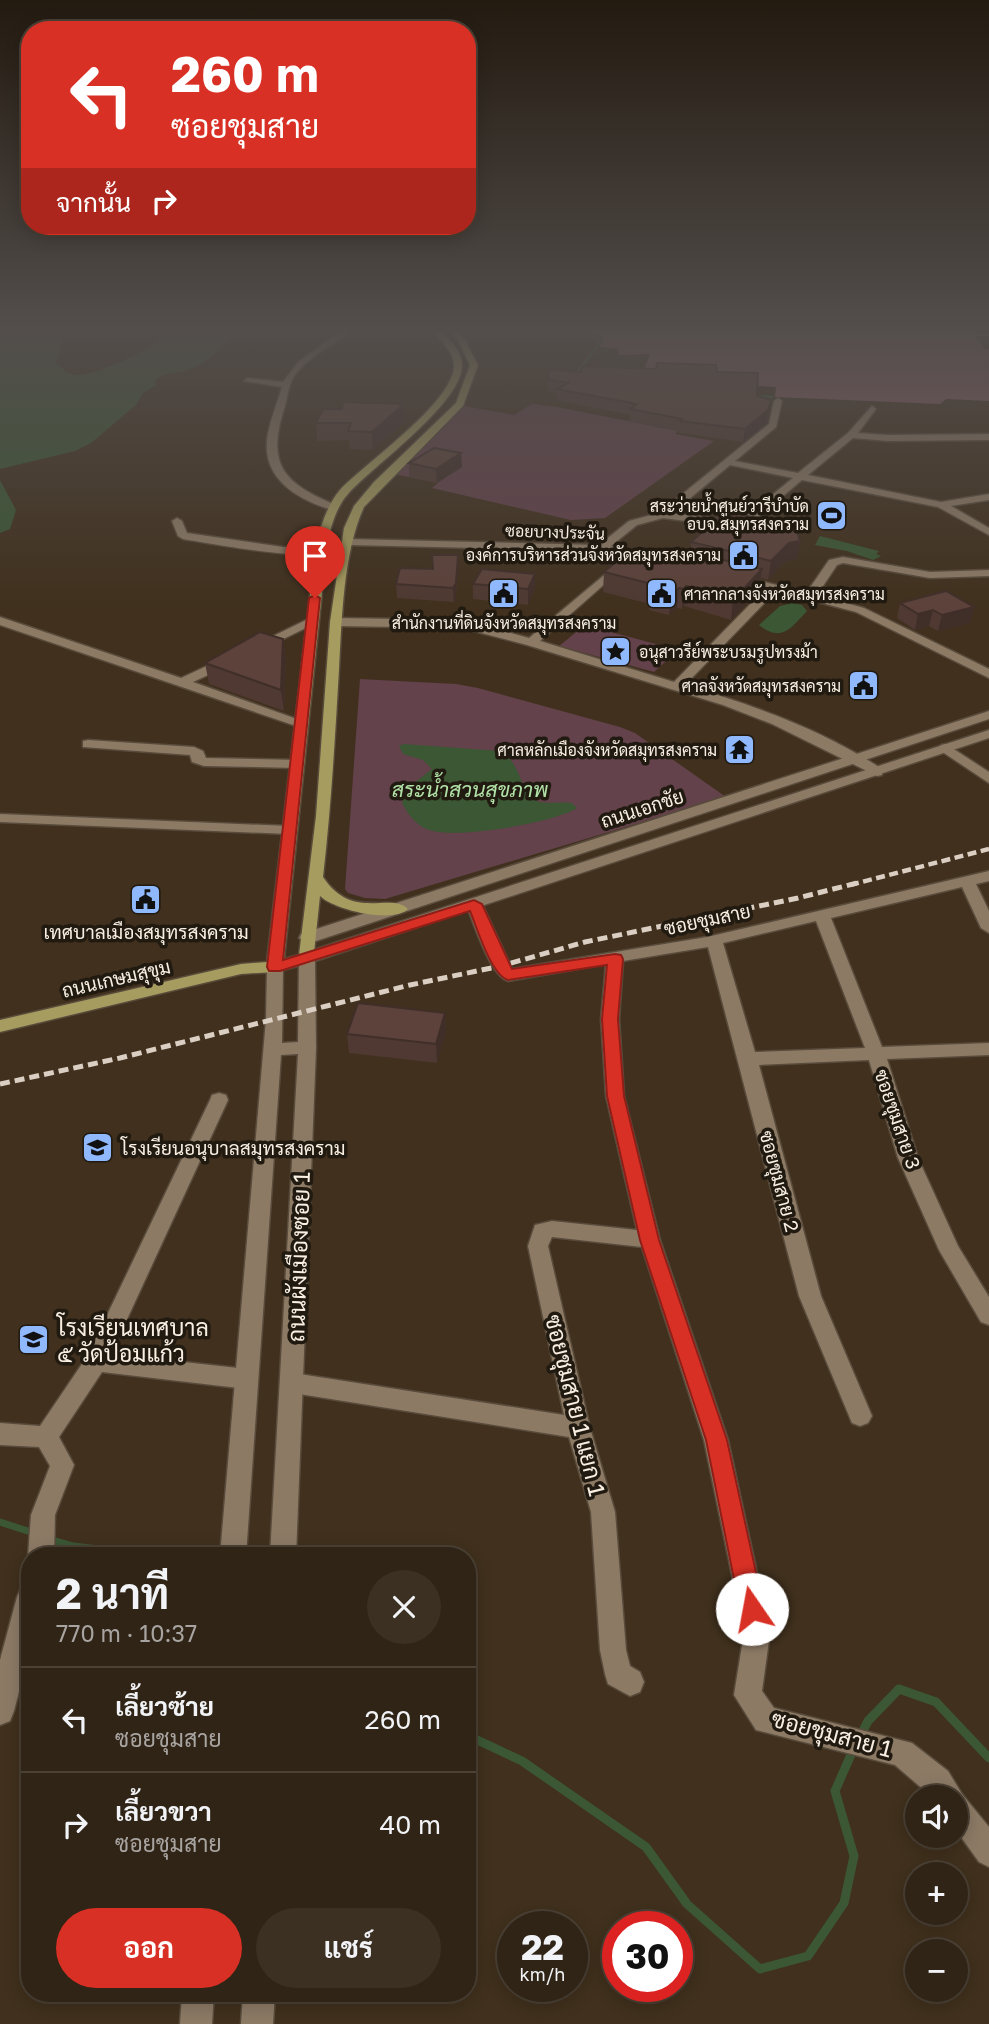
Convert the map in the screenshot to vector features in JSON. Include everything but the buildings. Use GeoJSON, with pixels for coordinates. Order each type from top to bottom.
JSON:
{"type":"FeatureCollection","features":[{"type":"Feature","properties":{"kind":"main road"},"geometry":{"type":"LineString","coordinates":[[275,958],[320,552],[332,508],[343,493],[420,420]]}},
{"type":"Feature","properties":{"kind":"main road"},"geometry":{"type":"LineString","coordinates":[[307,948],[323,816],[336,622],[349,528],[359,506],[378,484],[443,420]]}},
{"type":"Feature","properties":{"kind":"main road"},"geometry":{"type":"LineString","coordinates":[[290,823],[323,816]]}},
{"type":"Feature","properties":{"kind":"main road"},"geometry":{"type":"LineString","coordinates":[[315,877],[327,895],[342,905],[400,909]]}},
{"type":"Feature","properties":{"kind":"main road","name":"ถนนเกษมสุขุม"},"geometry":{"type":"LineString","coordinates":[[0,1026],[241,969],[307,948]]}},
{"type":"Feature","properties":{"kind":"street"},"geometry":{"type":"LineString","coordinates":[[277,420],[270,443],[272,462],[284,482],[309,499],[332,508]]}},
{"type":"Feature","properties":{"kind":"street"},"geometry":{"type":"LineString","coordinates":[[663,515],[773,425],[775,420]]}},
{"type":"Feature","properties":{"kind":"street"},"geometry":{"type":"LineString","coordinates":[[602,548],[633,523],[663,515],[724,523],[748,520],[851,435],[863,420]]}},
{"type":"Feature","properties":{"kind":"street"},"geometry":{"type":"LineString","coordinates":[[851,435],[888,438],[989,437]]}},
{"type":"Feature","properties":{"kind":"street"},"geometry":{"type":"LineString","coordinates":[[727,462],[941,505],[989,532]]}},
{"type":"Feature","properties":{"kind":"street"},"geometry":{"type":"LineString","coordinates":[[941,505],[989,496]]}},
{"type":"Feature","properties":{"kind":"street"},"geometry":{"type":"LineString","coordinates":[[177,521],[183,536],[283,550],[320,552]]}},
{"type":"Feature","properties":{"kind":"street","name":"ซอยบางประจัน"},"geometry":{"type":"LineString","coordinates":[[349,542],[602,548],[697,568]]}},
{"type":"Feature","properties":{"kind":"street"},"geometry":{"type":"LineString","coordinates":[[531,642],[634,553]]}},
{"type":"Feature","properties":{"kind":"street"},"geometry":{"type":"LineString","coordinates":[[811,595],[833,562],[843,560],[930,575],[989,573]]}},
{"type":"Feature","properties":{"kind":"street"},"geometry":{"type":"LineString","coordinates":[[723,574],[860,610],[985,669]]}},
{"type":"Feature","properties":{"kind":"street"},"geometry":{"type":"LineString","coordinates":[[677,686],[774,586]]}},
{"type":"Feature","properties":{"kind":"street"},"geometry":{"type":"LineString","coordinates":[[0,621],[301,723]]}},
{"type":"Feature","properties":{"kind":"street"},"geometry":{"type":"LineString","coordinates":[[180,683],[312,622]]}},
{"type":"Feature","properties":{"kind":"street"},"geometry":{"type":"LineString","coordinates":[[336,622],[462,624],[531,642],[677,686],[777,721],[856,758],[877,772]]}},
{"type":"Feature","properties":{"kind":"street","name":"ถนนเอกชัย"},"geometry":{"type":"LineString","coordinates":[[307,948],[400,909],[989,715]]}},
{"type":"Feature","properties":{"kind":"street","name":"ถนนเอกชัย"},"geometry":{"type":"LineString","coordinates":[[307,948],[474,904],[989,734]]}},
{"type":"Feature","properties":{"kind":"street"},"geometry":{"type":"LineString","coordinates":[[88,744],[188,750],[197,752],[197,759],[204,762],[297,764]]}},
{"type":"Feature","properties":{"kind":"street"},"geometry":{"type":"LineString","coordinates":[[946,748],[989,779]]}},
{"type":"Feature","properties":{"kind":"street"},"geometry":{"type":"LineString","coordinates":[[0,818],[290,823]]}},
{"type":"Feature","properties":{"kind":"street","name":"ซอยชุมสาย"},"geometry":{"type":"LineString","coordinates":[[474,904],[501,966],[508,975],[615,959],[714,940],[989,876]]}},
{"type":"Feature","properties":{"kind":"street"},"geometry":{"type":"LineString","coordinates":[[967,881],[989,928]]}},
{"type":"Feature","properties":{"kind":"street","name":"ซอยชุมสาย 3"},"geometry":{"type":"LineString","coordinates":[[822,915],[876,1054],[908,1158],[949,1250],[989,1316]]}},
{"type":"Feature","properties":{"kind":"street","name":"ซอยชุมสาย 2"},"geometry":{"type":"LineString","coordinates":[[714,940],[810,1296],[860,1416]]}},
{"type":"Feature","properties":{"kind":"street","name":"ถนนผังเมืองซอย 1"},"geometry":{"type":"LineString","coordinates":[[284,1547],[307,1048],[307,948]]}},
{"type":"Feature","properties":{"kind":"street","name":"ถนนผังเมืองซอย 1"},"geometry":{"type":"LineString","coordinates":[[234,1547],[273,1049],[275,958]]}},
{"type":"Feature","properties":{"kind":"street","name":"ซอยชุมสาย 1"},"geometry":{"type":"LineString","coordinates":[[615,959],[610,1019],[615,1096],[650,1240],[716,1440],[757,1633],[748,1695],[766,1720],[902,1753],[941,1785]]}},
{"type":"Feature","properties":{"kind":"street"},"geometry":{"type":"LineString","coordinates":[[273,1049],[307,1048]]}},
{"type":"Feature","properties":{"kind":"street"},"geometry":{"type":"LineString","coordinates":[[748,1059],[989,1049]]}},
{"type":"Feature","properties":{"kind":"street"},"geometry":{"type":"LineString","coordinates":[[46,1437],[96,1362],[219,1100]]}},
{"type":"Feature","properties":{"kind":"street","name":"ซอยชุมสาย 1 แยก 1"},"geometry":{"type":"LineString","coordinates":[[630,1682],[618,1674],[613,1650],[603,1512],[578,1428],[538,1246],[542,1231],[552,1229],[650,1240]]}},
{"type":"Feature","properties":{"kind":"street"},"geometry":{"type":"LineString","coordinates":[[96,1362],[247,1379]]}},
{"type":"Feature","properties":{"kind":"street"},"geometry":{"type":"LineString","coordinates":[[293,1383],[578,1428]]}},
{"type":"Feature","properties":{"kind":"street"},"geometry":{"type":"LineString","coordinates":[[0,1434],[46,1437]]}},
{"type":"Feature","properties":{"kind":"street"},"geometry":{"type":"LineString","coordinates":[[41,1547],[43,1515],[62,1465],[46,1437]]}},
{"type":"Feature","properties":{"kind":"street"},"geometry":{"type":"LineString","coordinates":[[0,1711],[21,1631]]}},
{"type":"Feature","properties":{"kind":"street"},"geometry":{"type":"LineString","coordinates":[[968,1823],[989,1852]]}},
{"type":"Feature","properties":{"kind":"street"},"geometry":{"type":"LineString","coordinates":[[196,2024],[197,2002]]}},
{"type":"Feature","properties":{"kind":"street"},"geometry":{"type":"LineString","coordinates":[[257,2024],[258,2002]]}},
{"type":"Feature","properties":{"kind":"shaded area"},"geometry":{"type":"Polygon","coordinates":[[[443,420],[625,420],[714,441],[605,518],[571,520],[432,488],[438,483],[389,473],[443,420]]]}},
{"type":"Feature","properties":{"kind":"shaded area"},"geometry":{"type":"Polygon","coordinates":[[[585,625],[678,650],[654,672],[559,646],[585,625]]]}},
{"type":"Feature","properties":{"kind":"shaded area"},"geometry":{"type":"Polygon","coordinates":[[[360,679],[456,684],[478,688],[620,727],[635,733],[726,797],[385,899],[365,898],[348,893],[345,889],[360,679]]]}},
{"type":"Feature","properties":{"kind":"water"},"geometry":{"type":"Polygon","coordinates":[[[0,420],[118,420],[91,443],[75,451],[0,469],[0,420]]]}},
{"type":"Feature","properties":{"kind":"water"},"geometry":{"type":"Polygon","coordinates":[[[0,480],[16,510],[10,529],[0,533],[0,480]]]}},
{"type":"Feature","properties":{"kind":"water"},"geometry":{"type":"Polygon","coordinates":[[[820,536],[879,551],[876,554],[881,556],[873,560],[847,551],[815,545],[820,536]]]}},
{"type":"Feature","properties":{"kind":"water"},"geometry":{"type":"Polygon","coordinates":[[[793,603],[802,605],[807,611],[791,628],[774,633],[759,625],[780,606],[793,603]]]}},
{"type":"Feature","properties":{"kind":"water","name":"สระน้ำสวนสุขภาพ"},"geometry":{"type":"Polygon","coordinates":[[[404,744],[500,751],[513,763],[531,797],[541,802],[572,803],[577,808],[548,819],[506,828],[446,833],[433,831],[414,821],[402,803],[409,787],[432,769],[423,760],[403,754],[399,746],[404,744]]]}},
{"type":"Feature","properties":{"kind":"waterway"},"geometry":{"type":"LineString","coordinates":[[0,1522],[37,1534]]}},
{"type":"Feature","properties":{"kind":"waterway"},"geometry":{"type":"LineString","coordinates":[[49,1539],[82,1547]]}},
{"type":"Feature","properties":{"kind":"waterway"},"geometry":{"type":"LineString","coordinates":[[861,1735],[868,1721],[899,1689],[936,1702],[989,1758]]}},
{"type":"Feature","properties":{"kind":"waterway"},"geometry":{"type":"LineString","coordinates":[[476,1739],[522,1761],[646,1847],[687,1904],[760,1969],[808,1956],[844,1903],[854,1856],[835,1791],[853,1750]]}},
{"type":"Feature","properties":{"kind":"railway"},"geometry":{"type":"LineString","coordinates":[[850,885],[989,849]]}},
{"type":"Feature","properties":{"kind":"railway"},"geometry":{"type":"LineString","coordinates":[[0,1084],[120,1058],[410,985],[501,966],[585,942],[798,898],[857,883]]}},
{"type":"Feature","properties":{"kind":"place","name":"สระว่ายน้ำศูนย์วารีบำบัด อบจ.สมุทรสงคราม"},"geometry":{"type":"Point","coordinates":[832,515]}},
{"type":"Feature","properties":{"kind":"place","name":"องค์การบริหารส่วนจังหวัดสมุทรสงคราม"},"geometry":{"type":"Point","coordinates":[744,555]}},
{"type":"Feature","properties":{"kind":"place","name":"สำนักงานที่ดินจังหวัดสมุทรสงคราม"},"geometry":{"type":"Point","coordinates":[504,594]}},
{"type":"Feature","properties":{"kind":"place","name":"ศาลากลางจังหวัดสมุทรสงคราม"},"geometry":{"type":"Point","coordinates":[661,594]}},
{"type":"Feature","properties":{"kind":"place","name":"อนุสาวรีย์พระบรมรูปทรงม้า"},"geometry":{"type":"Point","coordinates":[616,652]}},
{"type":"Feature","properties":{"kind":"place","name":"ศาลจังหวัดสมุทรสงคราม"},"geometry":{"type":"Point","coordinates":[864,686]}},
{"type":"Feature","properties":{"kind":"place","name":"ศาลหลักเมืองจังหวัดสมุทรสงคราม"},"geometry":{"type":"Point","coordinates":[740,750]}},
{"type":"Feature","properties":{"kind":"place","name":"เทศบาลเมืองสมุทรสงคราม"},"geometry":{"type":"Point","coordinates":[146,900]}},
{"type":"Feature","properties":{"kind":"place","name":"โรงเรียนอนุบาลสมุทรสงคราม"},"geometry":{"type":"Point","coordinates":[98,1147]}},
{"type":"Feature","properties":{"kind":"place","name":"โรงเรียนเทศบาล ๕ วัดป้อมแก้ว"},"geometry":{"type":"Point","coordinates":[34,1340]}},
{"type":"Feature","properties":{"kind":"route"},"geometry":{"type":"LineString","coordinates":[[315,598],[275,967],[474,904],[501,966],[508,975],[529,974],[615,959],[610,1019],[615,1096],[650,1240],[716,1440],[752,1609]]}}]}
